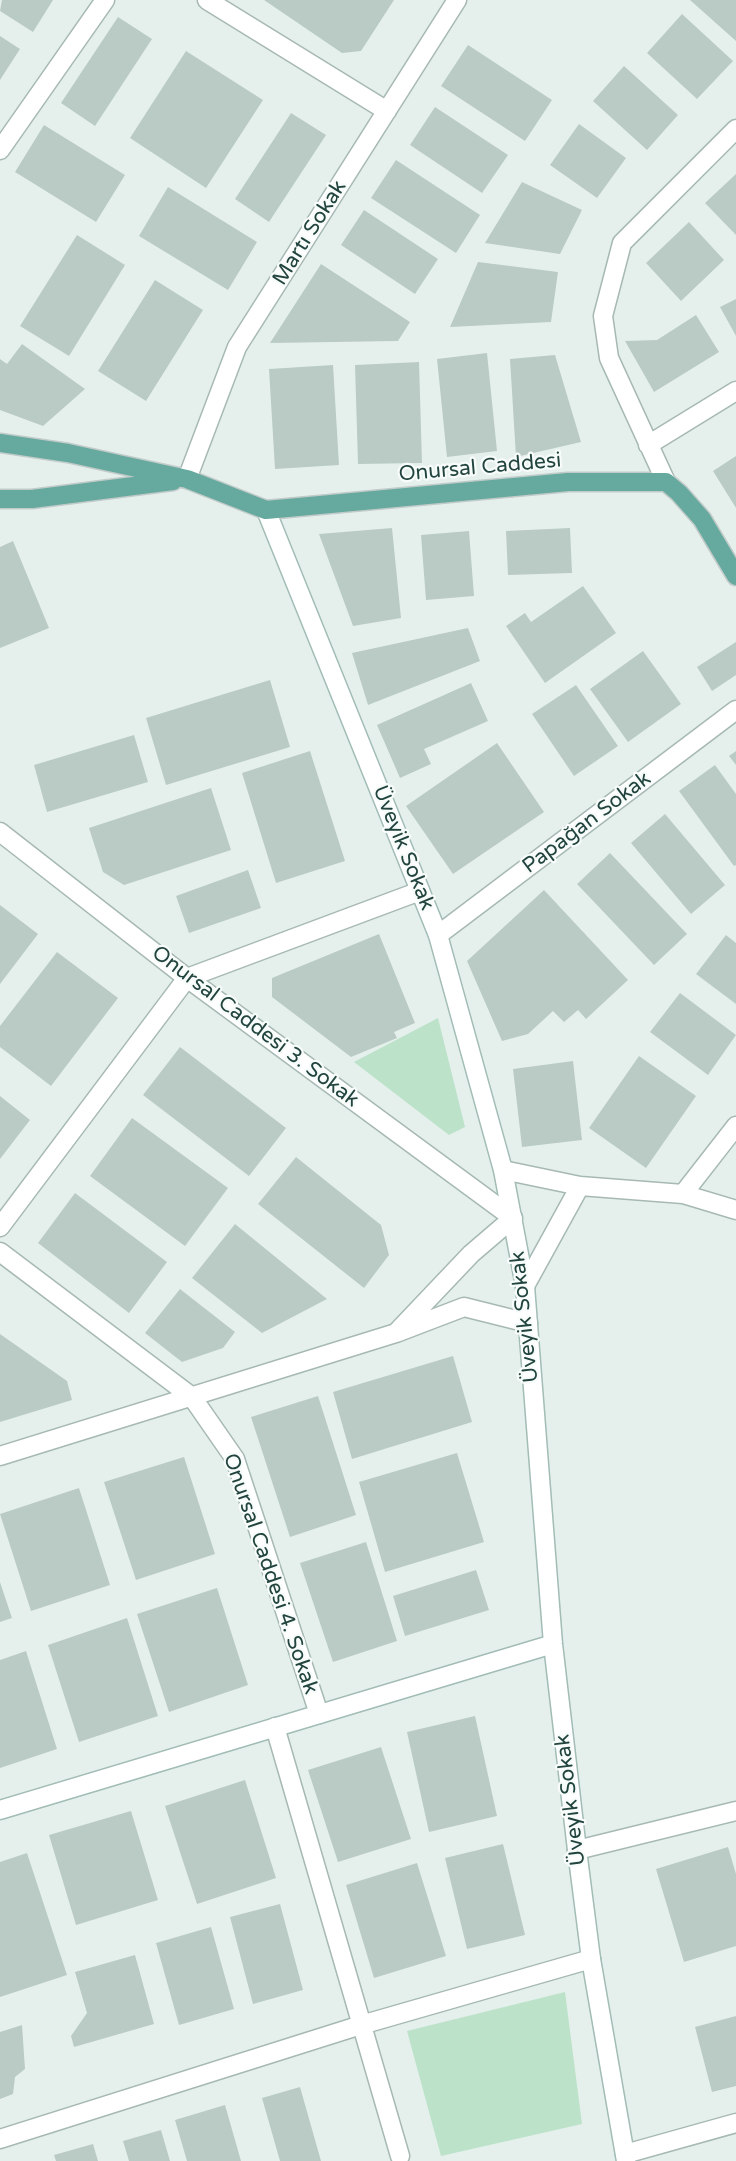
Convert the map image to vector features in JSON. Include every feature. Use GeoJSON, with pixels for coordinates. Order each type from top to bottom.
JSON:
{"type":"FeatureCollection","features":[{"type":"Feature","properties":{"kind":"main road","name":"Onursal Caddesi"},"geometry":{"type":"LineString","coordinates":[[0,443],[68,453],[187,479],[266,510],[568,482],[666,482]]}},
{"type":"Feature","properties":{"kind":"main road"},"geometry":{"type":"LineString","coordinates":[[0,499],[32,500],[187,479]]}},
{"type":"Feature","properties":{"kind":"main road"},"geometry":{"type":"LineString","coordinates":[[666,482],[702,519],[736,576]]}},
{"type":"Feature","properties":{"kind":"main road"},"geometry":{"type":"LineString","coordinates":[[0,512],[32,500]]}},
{"type":"Feature","properties":{"kind":"street"},"geometry":{"type":"LineString","coordinates":[[0,150],[105,0]]}},
{"type":"Feature","properties":{"kind":"street"},"geometry":{"type":"LineString","coordinates":[[207,0],[387,111]]}},
{"type":"Feature","properties":{"kind":"street","name":"Martı Sokak"},"geometry":{"type":"LineString","coordinates":[[187,479],[237,347],[457,0]]}},
{"type":"Feature","properties":{"kind":"street"},"geometry":{"type":"LineString","coordinates":[[666,482],[609,358],[603,316],[622,243],[736,129]]}},
{"type":"Feature","properties":{"kind":"street"},"geometry":{"type":"LineString","coordinates":[[648,445],[736,391]]}},
{"type":"Feature","properties":{"kind":"street","name":"Üveyik Sokak"},"geometry":{"type":"LineString","coordinates":[[266,510],[438,935],[504,1170],[525,1286],[553,1644],[577,1850],[591,1959],[626,2158]]}},
{"type":"Feature","properties":{"kind":"street","name":"Papağan Sokak"},"geometry":{"type":"LineString","coordinates":[[438,935],[736,710]]}},
{"type":"Feature","properties":{"kind":"street","name":"Onursal Caddesi 3. Sokak"},"geometry":{"type":"LineString","coordinates":[[0,832],[187,978],[513,1218]]}},
{"type":"Feature","properties":{"kind":"street"},"geometry":{"type":"LineString","coordinates":[[0,1227],[187,978],[420,891]]}},
{"type":"Feature","properties":{"kind":"street"},"geometry":{"type":"LineString","coordinates":[[683,1194],[736,1126]]}},
{"type":"Feature","properties":{"kind":"street"},"geometry":{"type":"LineString","coordinates":[[504,1170],[579,1186],[683,1194],[736,1210]]}},
{"type":"Feature","properties":{"kind":"street"},"geometry":{"type":"LineString","coordinates":[[525,1286],[579,1186]]}},
{"type":"Feature","properties":{"kind":"street"},"geometry":{"type":"LineString","coordinates":[[396,1333],[471,1254],[513,1218]]}},
{"type":"Feature","properties":{"kind":"street","name":"Onursal Caddesi 4. Sokak"},"geometry":{"type":"LineString","coordinates":[[0,1252],[192,1397],[235,1459],[319,1714]]}},
{"type":"Feature","properties":{"kind":"street"},"geometry":{"type":"LineString","coordinates":[[0,1456],[396,1333],[464,1307],[528,1323]]}},
{"type":"Feature","properties":{"kind":"street"},"geometry":{"type":"LineString","coordinates":[[0,1810],[553,1644]]}},
{"type":"Feature","properties":{"kind":"street"},"geometry":{"type":"LineString","coordinates":[[275,1727],[400,2156]]}},
{"type":"Feature","properties":{"kind":"street"},"geometry":{"type":"LineString","coordinates":[[577,1850],[736,1811]]}},
{"type":"Feature","properties":{"kind":"street"},"geometry":{"type":"LineString","coordinates":[[0,2139],[361,2025],[591,1959]]}},
{"type":"Feature","properties":{"kind":"street"},"geometry":{"type":"LineString","coordinates":[[626,2158],[736,2123]]}},
{"type":"Feature","properties":{"kind":"green space"},"geometry":{"type":"Polygon","coordinates":[[[438,1018],[465,1127],[449,1135],[354,1062],[438,1018]]]}},
{"type":"Feature","properties":{"kind":"green space"},"geometry":{"type":"Polygon","coordinates":[[[565,1992],[582,2124],[441,2156],[407,2031],[565,1992]]]}},
{"type":"Feature","properties":{"kind":"building"},"geometry":{"type":"Polygon","coordinates":[[[2,0],[53,0],[33,32],[0,11],[2,0]]]}},
{"type":"Feature","properties":{"kind":"building"},"geometry":{"type":"Polygon","coordinates":[[[264,0],[394,0],[361,51],[342,53],[264,0]]]}},
{"type":"Feature","properties":{"kind":"building"},"geometry":{"type":"Polygon","coordinates":[[[690,0],[736,0],[736,41],[690,0]]]}},
{"type":"Feature","properties":{"kind":"building"},"geometry":{"type":"Polygon","coordinates":[[[682,14],[733,61],[697,99],[647,53],[682,14]]]}},
{"type":"Feature","properties":{"kind":"building"},"geometry":{"type":"Polygon","coordinates":[[[118,17],[152,39],[95,126],[61,103],[118,17]]]}},
{"type":"Feature","properties":{"kind":"building"},"geometry":{"type":"Polygon","coordinates":[[[0,36],[20,49],[0,80],[0,36]]]}},
{"type":"Feature","properties":{"kind":"building"},"geometry":{"type":"Polygon","coordinates":[[[468,45],[552,100],[525,141],[441,86],[468,45]]]}},
{"type":"Feature","properties":{"kind":"building"},"geometry":{"type":"Polygon","coordinates":[[[186,51],[263,100],[206,188],[130,138],[186,51]]]}},
{"type":"Feature","properties":{"kind":"building"},"geometry":{"type":"Polygon","coordinates":[[[624,66],[678,115],[647,150],[593,101],[624,66]]]}},
{"type":"Feature","properties":{"kind":"building"},"geometry":{"type":"Polygon","coordinates":[[[435,107],[508,155],[482,193],[410,145],[435,107]]]}},
{"type":"Feature","properties":{"kind":"building"},"geometry":{"type":"Polygon","coordinates":[[[291,113],[326,135],[269,222],[235,199],[291,113]]]}},
{"type":"Feature","properties":{"kind":"building"},"geometry":{"type":"Polygon","coordinates":[[[579,124],[626,158],[597,198],[550,165],[579,124]]]}},
{"type":"Feature","properties":{"kind":"building"},"geometry":{"type":"Polygon","coordinates":[[[44,125],[125,175],[96,222],[15,172],[44,125]]]}},
{"type":"Feature","properties":{"kind":"building"},"geometry":{"type":"Polygon","coordinates":[[[396,160],[480,215],[456,253],[371,198],[396,160]]]}},
{"type":"Feature","properties":{"kind":"building"},"geometry":{"type":"Polygon","coordinates":[[[736,174],[736,235],[705,203],[736,174]]]}},
{"type":"Feature","properties":{"kind":"building"},"geometry":{"type":"Polygon","coordinates":[[[522,182],[582,210],[560,254],[485,243],[522,182]]]}},
{"type":"Feature","properties":{"kind":"building"},"geometry":{"type":"Polygon","coordinates":[[[168,187],[257,242],[228,290],[139,236],[168,187]]]}},
{"type":"Feature","properties":{"kind":"building"},"geometry":{"type":"Polygon","coordinates":[[[364,210],[438,259],[415,294],[341,245],[364,210]]]}},
{"type":"Feature","properties":{"kind":"building"},"geometry":{"type":"Polygon","coordinates":[[[689,222],[724,260],[681,301],[646,263],[689,222]]]}},
{"type":"Feature","properties":{"kind":"building"},"geometry":{"type":"Polygon","coordinates":[[[77,235],[125,265],[69,356],[20,326],[77,235]]]}},
{"type":"Feature","properties":{"kind":"building"},"geometry":{"type":"Polygon","coordinates":[[[478,262],[558,272],[551,322],[450,327],[478,262]]]}},
{"type":"Feature","properties":{"kind":"building"},"geometry":{"type":"Polygon","coordinates":[[[321,264],[410,322],[398,341],[270,343],[321,264]]]}},
{"type":"Feature","properties":{"kind":"building"},"geometry":{"type":"Polygon","coordinates":[[[155,280],[203,310],[146,401],[98,371],[155,280]]]}},
{"type":"Feature","properties":{"kind":"building"},"geometry":{"type":"Polygon","coordinates":[[[736,299],[736,336],[720,307],[736,299]]]}},
{"type":"Feature","properties":{"kind":"building"},"geometry":{"type":"Polygon","coordinates":[[[696,315],[719,352],[654,392],[625,341],[657,340],[696,315]]]}},
{"type":"Feature","properties":{"kind":"building"},"geometry":{"type":"Polygon","coordinates":[[[22,344],[85,389],[43,426],[0,410],[0,359],[7,364],[22,344]]]}},
{"type":"Feature","properties":{"kind":"building"},"geometry":{"type":"Polygon","coordinates":[[[487,353],[497,451],[447,457],[437,359],[487,353]]]}},
{"type":"Feature","properties":{"kind":"building"},"geometry":{"type":"Polygon","coordinates":[[[555,355],[581,442],[516,457],[510,359],[555,355]]]}},
{"type":"Feature","properties":{"kind":"building"},"geometry":{"type":"Polygon","coordinates":[[[419,362],[422,463],[358,464],[355,365],[419,362]]]}},
{"type":"Feature","properties":{"kind":"building"},"geometry":{"type":"Polygon","coordinates":[[[333,365],[339,465],[275,469],[269,369],[333,365]]]}},
{"type":"Feature","properties":{"kind":"building"},"geometry":{"type":"Polygon","coordinates":[[[736,456],[736,508],[713,471],[736,456]]]}},
{"type":"Feature","properties":{"kind":"building"},"geometry":{"type":"Polygon","coordinates":[[[392,528],[401,618],[353,626],[319,534],[392,528]]]}},
{"type":"Feature","properties":{"kind":"building"},"geometry":{"type":"Polygon","coordinates":[[[570,528],[572,573],[508,575],[506,531],[570,528]]]}},
{"type":"Feature","properties":{"kind":"building"},"geometry":{"type":"Polygon","coordinates":[[[469,531],[474,596],[426,600],[421,535],[469,531]]]}},
{"type":"Feature","properties":{"kind":"building"},"geometry":{"type":"Polygon","coordinates":[[[13,541],[49,628],[0,648],[0,547],[13,541]]]}},
{"type":"Feature","properties":{"kind":"building"},"geometry":{"type":"Polygon","coordinates":[[[583,586],[616,633],[545,683],[506,626],[525,613],[531,622],[583,586]]]}},
{"type":"Feature","properties":{"kind":"building"},"geometry":{"type":"Polygon","coordinates":[[[468,628],[480,661],[368,705],[352,653],[468,628]]]}},
{"type":"Feature","properties":{"kind":"building"},"geometry":{"type":"Polygon","coordinates":[[[736,642],[736,675],[712,691],[697,667],[736,642]]]}},
{"type":"Feature","properties":{"kind":"building"},"geometry":{"type":"Polygon","coordinates":[[[643,651],[681,704],[628,742],[590,689],[643,651]]]}},
{"type":"Feature","properties":{"kind":"building"},"geometry":{"type":"Polygon","coordinates":[[[270,680],[290,747],[166,785],[146,718],[270,680]]]}},
{"type":"Feature","properties":{"kind":"building"},"geometry":{"type":"Polygon","coordinates":[[[471,683],[488,721],[424,749],[431,764],[400,778],[377,725],[471,683]]]}},
{"type":"Feature","properties":{"kind":"building"},"geometry":{"type":"Polygon","coordinates":[[[576,685],[618,746],[574,776],[532,714],[576,685]]]}},
{"type":"Feature","properties":{"kind":"building"},"geometry":{"type":"Polygon","coordinates":[[[134,735],[148,782],[47,812],[34,765],[134,735]]]}},
{"type":"Feature","properties":{"kind":"building"},"geometry":{"type":"Polygon","coordinates":[[[497,743],[544,812],[453,874],[406,806],[497,743]]]}},
{"type":"Feature","properties":{"kind":"building"},"geometry":{"type":"Polygon","coordinates":[[[310,751],[345,861],[276,883],[242,773],[310,751]]]}},
{"type":"Feature","properties":{"kind":"building"},"geometry":{"type":"Polygon","coordinates":[[[736,751],[736,765],[729,756],[736,751]]]}},
{"type":"Feature","properties":{"kind":"building"},"geometry":{"type":"Polygon","coordinates":[[[715,765],[736,794],[736,865],[734,866],[679,791],[715,765]]]}},
{"type":"Feature","properties":{"kind":"building"},"geometry":{"type":"Polygon","coordinates":[[[211,788],[231,850],[124,885],[103,872],[89,828],[211,788]]]}},
{"type":"Feature","properties":{"kind":"building"},"geometry":{"type":"Polygon","coordinates":[[[665,814],[725,885],[691,914],[631,843],[665,814]]]}},
{"type":"Feature","properties":{"kind":"building"},"geometry":{"type":"Polygon","coordinates":[[[610,853],[687,934],[654,965],[577,884],[610,853]]]}},
{"type":"Feature","properties":{"kind":"building"},"geometry":{"type":"Polygon","coordinates":[[[248,870],[261,908],[189,933],[176,896],[248,870]]]}},
{"type":"Feature","properties":{"kind":"building"},"geometry":{"type":"Polygon","coordinates":[[[544,890],[628,980],[586,1019],[578,1010],[564,1022],[553,1011],[528,1034],[502,1041],[467,961],[544,890]]]}},
{"type":"Feature","properties":{"kind":"building"},"geometry":{"type":"Polygon","coordinates":[[[0,905],[38,934],[0,984],[0,905]]]}},
{"type":"Feature","properties":{"kind":"building"},"geometry":{"type":"Polygon","coordinates":[[[379,934],[415,1023],[394,1032],[397,1038],[351,1057],[272,997],[272,978],[379,934]]]}},
{"type":"Feature","properties":{"kind":"building"},"geometry":{"type":"Polygon","coordinates":[[[726,935],[736,943],[736,1004],[696,974],[726,935]]]}},
{"type":"Feature","properties":{"kind":"building"},"geometry":{"type":"Polygon","coordinates":[[[57,952],[118,998],[51,1086],[0,1047],[0,1026],[57,952]]]}},
{"type":"Feature","properties":{"kind":"building"},"geometry":{"type":"Polygon","coordinates":[[[680,993],[736,1035],[708,1075],[650,1032],[680,993]]]}},
{"type":"Feature","properties":{"kind":"building"},"geometry":{"type":"Polygon","coordinates":[[[180,1047],[286,1128],[249,1176],[143,1095],[180,1047]]]}},
{"type":"Feature","properties":{"kind":"building"},"geometry":{"type":"Polygon","coordinates":[[[639,1056],[696,1096],[646,1168],[589,1128],[639,1056]]]}},
{"type":"Feature","properties":{"kind":"building"},"geometry":{"type":"Polygon","coordinates":[[[573,1061],[582,1140],[522,1147],[513,1069],[573,1061]]]}},
{"type":"Feature","properties":{"kind":"building"},"geometry":{"type":"Polygon","coordinates":[[[0,1096],[30,1120],[0,1159],[0,1096]]]}},
{"type":"Feature","properties":{"kind":"building"},"geometry":{"type":"Polygon","coordinates":[[[132,1118],[228,1188],[185,1246],[90,1176],[132,1118]]]}},
{"type":"Feature","properties":{"kind":"building"},"geometry":{"type":"Polygon","coordinates":[[[296,1157],[381,1225],[389,1255],[364,1288],[258,1204],[296,1157]]]}},
{"type":"Feature","properties":{"kind":"building"},"geometry":{"type":"Polygon","coordinates":[[[75,1193],[167,1262],[129,1313],[38,1243],[75,1193]]]}},
{"type":"Feature","properties":{"kind":"building"},"geometry":{"type":"Polygon","coordinates":[[[235,1224],[327,1299],[262,1333],[192,1278],[235,1224]]]}},
{"type":"Feature","properties":{"kind":"building"},"geometry":{"type":"Polygon","coordinates":[[[180,1289],[235,1332],[223,1348],[182,1362],[145,1333],[180,1289]]]}},
{"type":"Feature","properties":{"kind":"building"},"geometry":{"type":"Polygon","coordinates":[[[0,1334],[67,1381],[72,1400],[0,1422],[0,1334]]]}},
{"type":"Feature","properties":{"kind":"building"},"geometry":{"type":"Polygon","coordinates":[[[453,1356],[472,1422],[352,1459],[333,1392],[453,1356]]]}},
{"type":"Feature","properties":{"kind":"building"},"geometry":{"type":"Polygon","coordinates":[[[318,1396],[356,1515],[290,1537],[251,1417],[318,1396]]]}},
{"type":"Feature","properties":{"kind":"building"},"geometry":{"type":"Polygon","coordinates":[[[457,1453],[484,1542],[385,1572],[359,1482],[457,1453]]]}},
{"type":"Feature","properties":{"kind":"building"},"geometry":{"type":"Polygon","coordinates":[[[184,1457],[215,1554],[136,1580],[104,1482],[184,1457]]]}},
{"type":"Feature","properties":{"kind":"building"},"geometry":{"type":"Polygon","coordinates":[[[79,1488],[110,1585],[31,1611],[0,1514],[79,1488]]]}},
{"type":"Feature","properties":{"kind":"building"},"geometry":{"type":"Polygon","coordinates":[[[366,1542],[397,1641],[333,1662],[300,1563],[366,1542]]]}},
{"type":"Feature","properties":{"kind":"building"},"geometry":{"type":"Polygon","coordinates":[[[476,1570],[489,1610],[405,1636],[393,1596],[476,1570]]]}},
{"type":"Feature","properties":{"kind":"building"},"geometry":{"type":"Polygon","coordinates":[[[0,1582],[12,1618],[0,1622],[0,1582]]]}},
{"type":"Feature","properties":{"kind":"building"},"geometry":{"type":"Polygon","coordinates":[[[217,1588],[248,1685],[169,1712],[137,1614],[217,1588]]]}},
{"type":"Feature","properties":{"kind":"building"},"geometry":{"type":"Polygon","coordinates":[[[127,1618],[158,1716],[79,1742],[48,1645],[127,1618]]]}},
{"type":"Feature","properties":{"kind":"building"},"geometry":{"type":"Polygon","coordinates":[[[26,1651],[57,1749],[0,1768],[0,1660],[26,1651]]]}},
{"type":"Feature","properties":{"kind":"building"},"geometry":{"type":"Polygon","coordinates":[[[475,1716],[497,1816],[429,1832],[407,1732],[475,1716]]]}},
{"type":"Feature","properties":{"kind":"building"},"geometry":{"type":"Polygon","coordinates":[[[381,1747],[411,1839],[338,1862],[308,1770],[381,1747]]]}},
{"type":"Feature","properties":{"kind":"building"},"geometry":{"type":"Polygon","coordinates":[[[245,1780],[276,1878],[197,1904],[165,1806],[245,1780]]]}},
{"type":"Feature","properties":{"kind":"building"},"geometry":{"type":"Polygon","coordinates":[[[131,1811],[158,1900],[76,1925],[49,1835],[131,1811]]]}},
{"type":"Feature","properties":{"kind":"building"},"geometry":{"type":"Polygon","coordinates":[[[503,1844],[525,1935],[467,1949],[445,1858],[503,1844]]]}},
{"type":"Feature","properties":{"kind":"building"},"geometry":{"type":"Polygon","coordinates":[[[728,1847],[736,1874],[736,1946],[684,1962],[656,1869],[728,1847]]]}},
{"type":"Feature","properties":{"kind":"building"},"geometry":{"type":"Polygon","coordinates":[[[27,1853],[67,1975],[0,1997],[0,1862],[27,1853]]]}},
{"type":"Feature","properties":{"kind":"building"},"geometry":{"type":"Polygon","coordinates":[[[417,1863],[446,1956],[374,1978],[346,1885],[417,1863]]]}},
{"type":"Feature","properties":{"kind":"building"},"geometry":{"type":"Polygon","coordinates":[[[280,1904],[303,1990],[253,2004],[230,1917],[280,1904]]]}},
{"type":"Feature","properties":{"kind":"building"},"geometry":{"type":"Polygon","coordinates":[[[211,1927],[234,2009],[179,2025],[156,1943],[211,1927]]]}},
{"type":"Feature","properties":{"kind":"building"},"geometry":{"type":"Polygon","coordinates":[[[135,1955],[154,2024],[74,2047],[71,2036],[87,2013],[75,1972],[135,1955]]]}},
{"type":"Feature","properties":{"kind":"building"},"geometry":{"type":"Polygon","coordinates":[[[736,2016],[736,2086],[712,2092],[695,2027],[736,2016]]]}},
{"type":"Feature","properties":{"kind":"building"},"geometry":{"type":"Polygon","coordinates":[[[22,2025],[25,2069],[15,2077],[13,2094],[0,2099],[0,2032],[22,2025]]]}},
{"type":"Feature","properties":{"kind":"building"},"geometry":{"type":"Polygon","coordinates":[[[300,2087],[321,2161],[280,2161],[262,2098],[300,2087]]]}},
{"type":"Feature","properties":{"kind":"building"},"geometry":{"type":"Polygon","coordinates":[[[225,2105],[241,2161],[187,2161],[175,2120],[225,2105]]]}},
{"type":"Feature","properties":{"kind":"building"},"geometry":{"type":"Polygon","coordinates":[[[161,2130],[170,2161],[129,2161],[123,2141],[161,2130]]]}},
{"type":"Feature","properties":{"kind":"building"},"geometry":{"type":"Polygon","coordinates":[[[93,2144],[98,2161],[56,2161],[54,2155],[93,2144]]]}}]}
